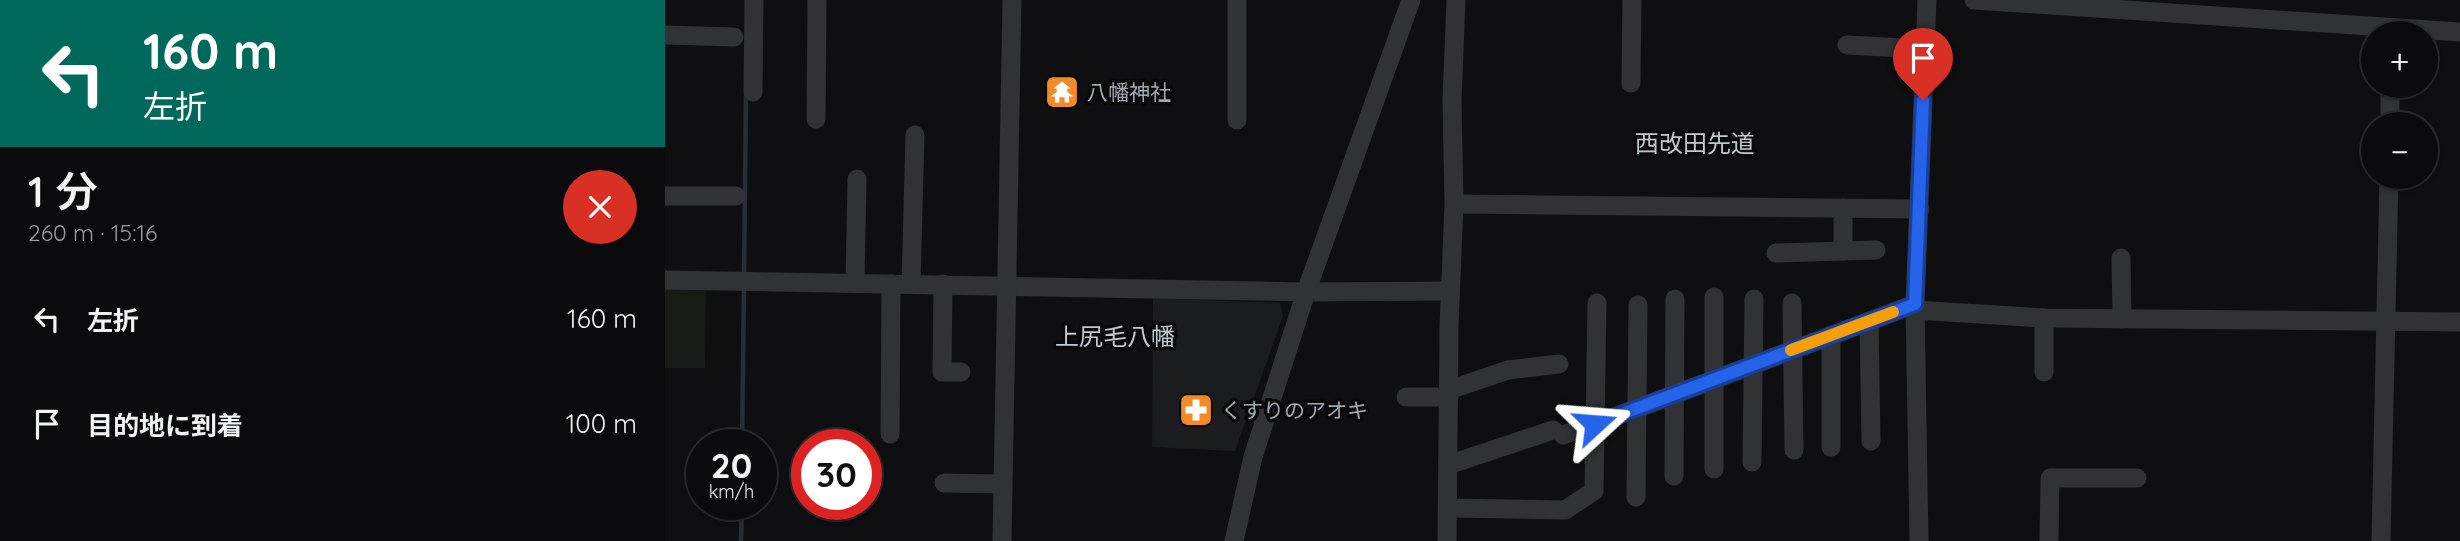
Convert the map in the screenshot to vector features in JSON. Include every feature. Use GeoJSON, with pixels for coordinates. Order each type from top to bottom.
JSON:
{"type":"FeatureCollection","features":[{"type":"Feature","properties":{"kind":"street"},"geometry":{"type":"LineString","coordinates":[[753,92],[754,0]]}},
{"type":"Feature","properties":{"kind":"street"},"geometry":{"type":"LineString","coordinates":[[816,119],[817,0]]}},
{"type":"Feature","properties":{"kind":"street"},"geometry":{"type":"LineString","coordinates":[[1002,541],[1012,0]]}},
{"type":"Feature","properties":{"kind":"street"},"geometry":{"type":"LineString","coordinates":[[1237,0],[1237,120]]}},
{"type":"Feature","properties":{"kind":"street"},"geometry":{"type":"LineString","coordinates":[[1234,541],[1253,457],[1306,292],[1411,0]]}},
{"type":"Feature","properties":{"kind":"street"},"geometry":{"type":"LineString","coordinates":[[1447,541],[1450,291],[1454,204],[1452,100],[1456,0]]}},
{"type":"Feature","properties":{"kind":"street"},"geometry":{"type":"LineString","coordinates":[[1632,0],[1632,83]]}},
{"type":"Feature","properties":{"kind":"street"},"geometry":{"type":"LineString","coordinates":[[1919,541],[1915,307],[1927,0]]}},
{"type":"Feature","properties":{"kind":"street"},"geometry":{"type":"LineString","coordinates":[[1974,0],[2361,29]]}},
{"type":"Feature","properties":{"kind":"street"},"geometry":{"type":"LineString","coordinates":[[2438,32],[2460,32]]}},
{"type":"Feature","properties":{"kind":"street"},"geometry":{"type":"LineString","coordinates":[[665,35],[734,37]]}},
{"type":"Feature","properties":{"kind":"street"},"geometry":{"type":"LineString","coordinates":[[1847,46],[1924,50]]}},
{"type":"Feature","properties":{"kind":"street"},"geometry":{"type":"LineString","coordinates":[[911,284],[915,135]]}},
{"type":"Feature","properties":{"kind":"street"},"geometry":{"type":"LineString","coordinates":[[855,284],[857,179]]}},
{"type":"Feature","properties":{"kind":"street"},"geometry":{"type":"LineString","coordinates":[[2381,541],[2389,189]]}},
{"type":"Feature","properties":{"kind":"street"},"geometry":{"type":"LineString","coordinates":[[665,195],[736,196]]}},
{"type":"Feature","properties":{"kind":"street"},"geometry":{"type":"LineString","coordinates":[[1454,204],[1920,209]]}},
{"type":"Feature","properties":{"kind":"street"},"geometry":{"type":"LineString","coordinates":[[1843,208],[1843,251]]}},
{"type":"Feature","properties":{"kind":"street"},"geometry":{"type":"LineString","coordinates":[[1776,253],[1876,250]]}},
{"type":"Feature","properties":{"kind":"street"},"geometry":{"type":"LineString","coordinates":[[2121,258],[2122,319]]}},
{"type":"Feature","properties":{"kind":"street"},"geometry":{"type":"LineString","coordinates":[[665,280],[1306,292],[1450,291]]}},
{"type":"Feature","properties":{"kind":"street"},"geometry":{"type":"LineString","coordinates":[[890,434],[891,284]]}},
{"type":"Feature","properties":{"kind":"street"},"geometry":{"type":"LineString","coordinates":[[943,285],[942,372],[961,372]]}},
{"type":"Feature","properties":{"kind":"street"},"geometry":{"type":"LineString","coordinates":[[1714,296],[1714,470]]}},
{"type":"Feature","properties":{"kind":"street"},"geometry":{"type":"LineString","coordinates":[[1674,476],[1675,299]]}},
{"type":"Feature","properties":{"kind":"street"},"geometry":{"type":"LineString","coordinates":[[1752,462],[1753,299]]}},
{"type":"Feature","properties":{"kind":"street"},"geometry":{"type":"LineString","coordinates":[[1448,508],[1565,510],[1594,491],[1597,303]]}},
{"type":"Feature","properties":{"kind":"street"},"geometry":{"type":"LineString","coordinates":[[1792,303],[1794,450]]}},
{"type":"Feature","properties":{"kind":"street"},"geometry":{"type":"LineString","coordinates":[[1636,497],[1638,305]]}},
{"type":"Feature","properties":{"kind":"street"},"geometry":{"type":"LineString","coordinates":[[1448,465],[1558,432],[1595,424],[1869,321],[1915,307],[2043,318],[2460,322]]}},
{"type":"Feature","properties":{"kind":"street"},"geometry":{"type":"LineString","coordinates":[[2043,318],[2044,372]]}},
{"type":"Feature","properties":{"kind":"street"},"geometry":{"type":"LineString","coordinates":[[1869,321],[1871,441]]}},
{"type":"Feature","properties":{"kind":"street"},"geometry":{"type":"LineString","coordinates":[[1831,335],[1831,447]]}},
{"type":"Feature","properties":{"kind":"street"},"geometry":{"type":"LineString","coordinates":[[1406,397],[1449,393],[1508,370],[1559,364]]}},
{"type":"Feature","properties":{"kind":"street"},"geometry":{"type":"LineString","coordinates":[[2049,541],[2050,478],[2137,478]]}},
{"type":"Feature","properties":{"kind":"street"},"geometry":{"type":"LineString","coordinates":[[944,484],[1002,484]]}},
{"type":"Feature","properties":{"kind":"shaded area"},"geometry":{"type":"Polygon","coordinates":[[[665,288],[706,289],[705,368],[665,368],[665,288]]]}},
{"type":"Feature","properties":{"kind":"shaded area"},"geometry":{"type":"Polygon","coordinates":[[[1153,298],[1280,303],[1283,316],[1235,451],[1152,447],[1153,298]]]}},
{"type":"Feature","properties":{"kind":"waterway"},"geometry":{"type":"LineString","coordinates":[[744,276],[746,95]]}},
{"type":"Feature","properties":{"kind":"waterway"},"geometry":{"type":"LineString","coordinates":[[742,429],[744,288]]}},
{"type":"Feature","properties":{"kind":"waterway"},"geometry":{"type":"LineString","coordinates":[[741,541],[742,520]]}},
{"type":"Feature","properties":{"kind":"slow traffic"},"geometry":{"type":"LineString","coordinates":[[1791,350],[1893,312]]}},
{"type":"Feature","properties":{"kind":"place","name":"八幡神社"},"geometry":{"type":"Point","coordinates":[1062,92]}},
{"type":"Feature","properties":{"kind":"place","name":"くすりのアオキ"},"geometry":{"type":"Point","coordinates":[1196,410]}},
{"type":"Feature","properties":{"kind":"district","name":"西改田先道"},"geometry":{"type":"Point","coordinates":[1695,143]}},
{"type":"Feature","properties":{"kind":"district","name":"上尻毛八幡"},"geometry":{"type":"Point","coordinates":[1115,336]}},
{"type":"Feature","properties":{"kind":"route"},"geometry":{"type":"LineString","coordinates":[[1595,424],[1915,304],[1923,100]]}}]}
